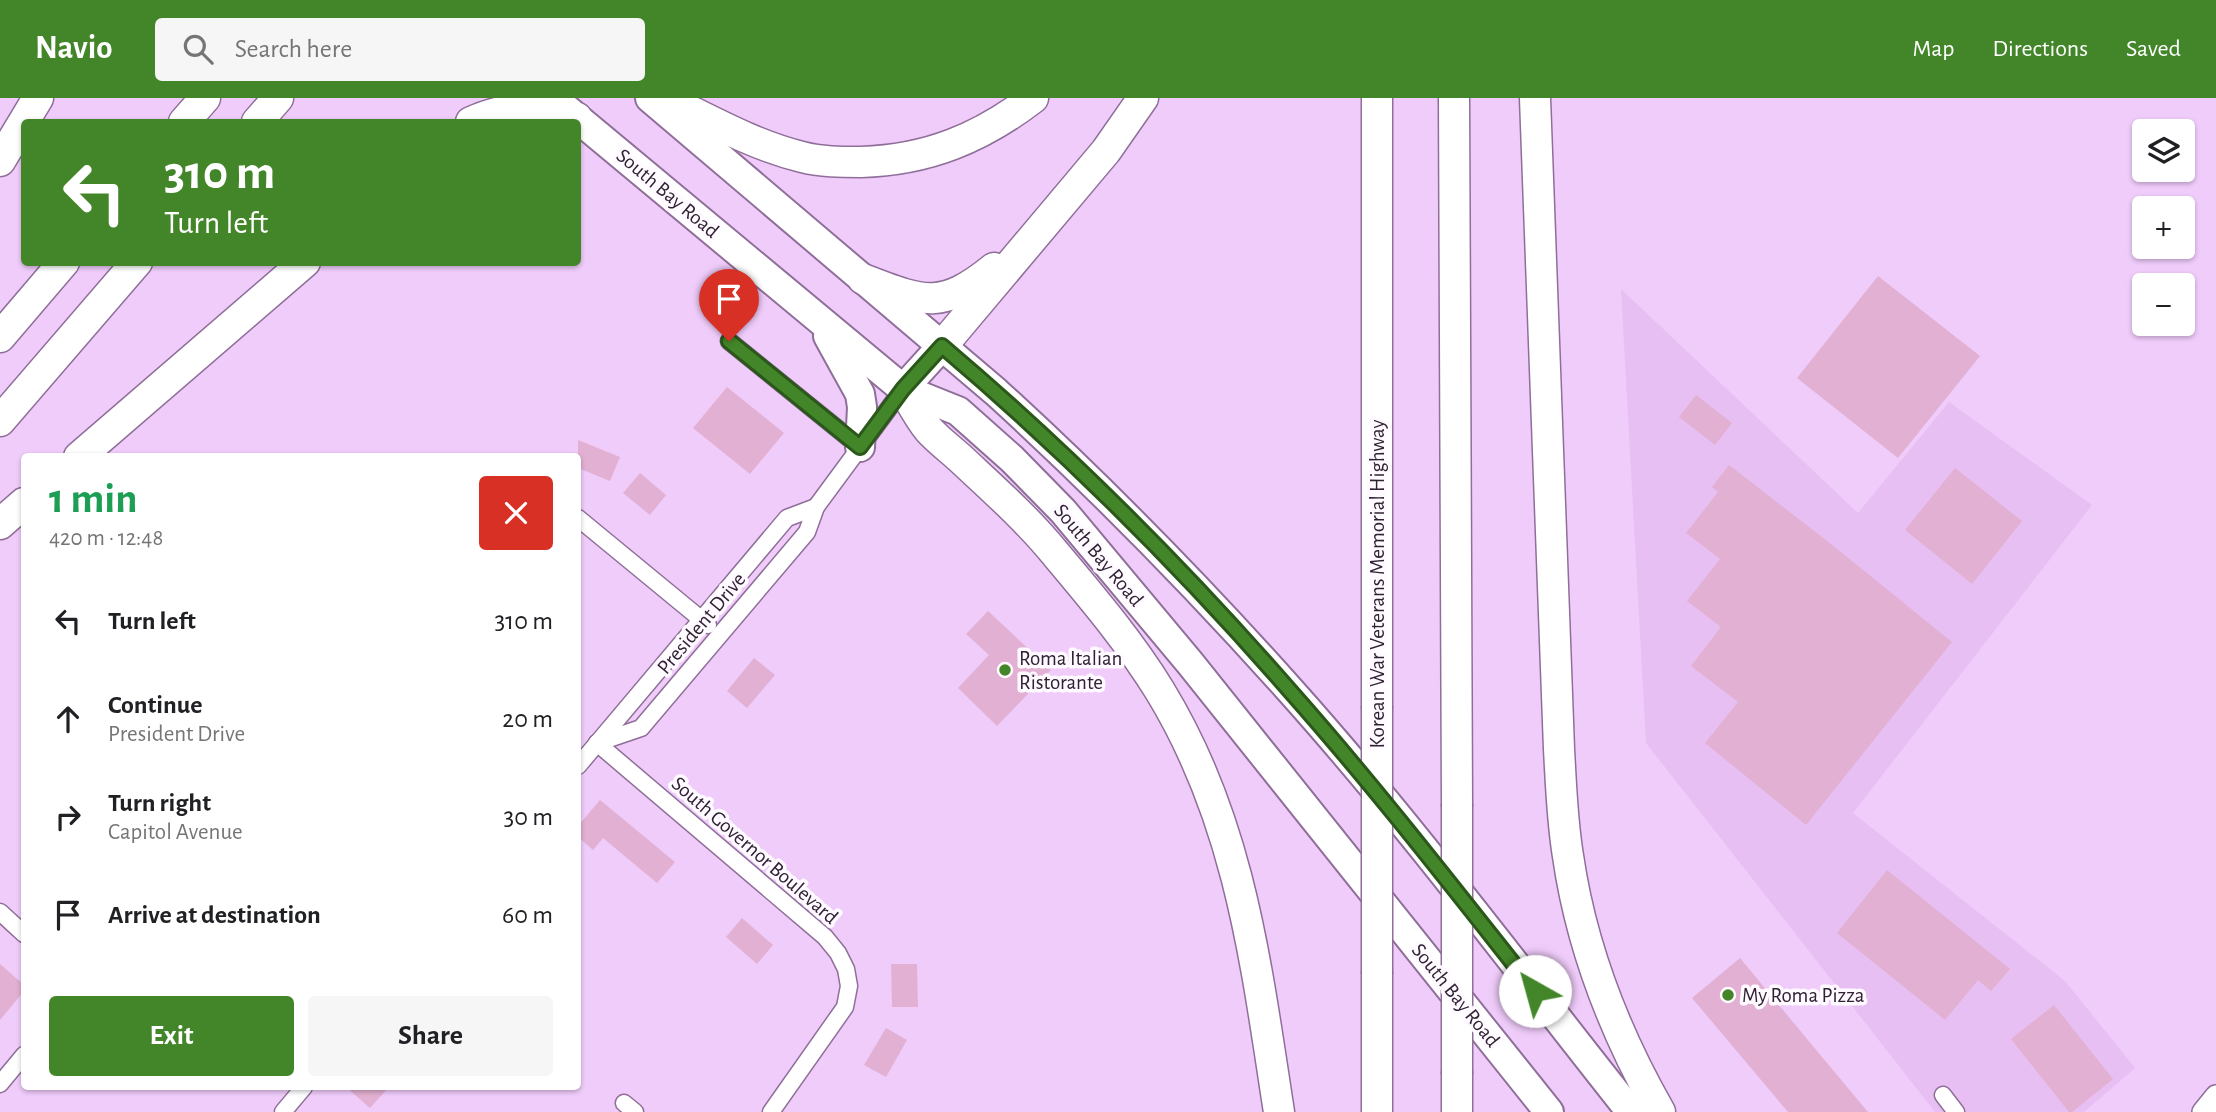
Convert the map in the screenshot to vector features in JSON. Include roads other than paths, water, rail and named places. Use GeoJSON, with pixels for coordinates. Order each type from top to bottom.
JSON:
{"type":"FeatureCollection","features":[{"type":"Feature","properties":{"kind":"highway"},"geometry":{"type":"LineString","coordinates":[[25,119],[38,98]]}},
{"type":"Feature","properties":{"kind":"highway"},"geometry":{"type":"LineString","coordinates":[[187,119],[205,98]]}},
{"type":"Feature","properties":{"kind":"highway"},"geometry":{"type":"LineString","coordinates":[[260,119],[278,98]]}},
{"type":"Feature","properties":{"kind":"highway","name":"South Bay Road"},"geometry":{"type":"LineString","coordinates":[[553,98],[578,118]]}},
{"type":"Feature","properties":{"kind":"highway","name":"South Bay Road"},"geometry":{"type":"LineString","coordinates":[[650,98],[1048,439],[1184,575],[1290,690],[1419,844],[1631,1112]]}},
{"type":"Feature","properties":{"kind":"highway"},"geometry":{"type":"LineString","coordinates":[[664,98],[741,136],[772,148],[804,158],[837,162],[904,159],[937,150],[970,138],[1006,119],[1033,98]]}},
{"type":"Feature","properties":{"kind":"highway"},"geometry":{"type":"LineString","coordinates":[[1143,98],[1106,151],[903,389],[928,429],[1007,502],[1052,550],[1136,655],[1161,692],[1178,724],[1207,785],[1224,830],[1241,890],[1255,955],[1279,1112]]}},
{"type":"Feature","properties":{"kind":"highway","name":"Korean War Veterans Memorial Highway"},"geometry":{"type":"LineString","coordinates":[[1377,98],[1377,1112]]}},
{"type":"Feature","properties":{"kind":"highway"},"geometry":{"type":"LineString","coordinates":[[1454,98],[1457,1112]]}},
{"type":"Feature","properties":{"kind":"highway"},"geometry":{"type":"LineString","coordinates":[[1535,98],[1559,748],[1568,855],[1579,911],[1603,992],[1626,1047],[1660,1112]]}},
{"type":"Feature","properties":{"kind":"highway"},"geometry":{"type":"LineString","coordinates":[[479,119],[504,110],[521,109],[578,118]]}},
{"type":"Feature","properties":{"kind":"highway","name":"South Bay Road"},"geometry":{"type":"LineString","coordinates":[[581,121],[903,389],[958,411],[1012,459],[1063,510],[1190,663],[1549,1112]]}},
{"type":"Feature","properties":{"kind":"highway"},"geometry":{"type":"LineString","coordinates":[[0,161],[21,126]]}},
{"type":"Feature","properties":{"kind":"highway"},"geometry":{"type":"LineString","coordinates":[[863,279],[916,297],[945,297],[971,286],[1035,235]]}},
{"type":"Feature","properties":{"kind":"highway"},"geometry":{"type":"LineString","coordinates":[[0,337],[61,266]]}},
{"type":"Feature","properties":{"kind":"highway"},"geometry":{"type":"LineString","coordinates":[[0,421],[134,266]]}},
{"type":"Feature","properties":{"kind":"highway"},"geometry":{"type":"LineString","coordinates":[[84,453],[300,266]]}},
{"type":"Feature","properties":{"kind":"highway"},"geometry":{"type":"LineString","coordinates":[[818,319],[860,394],[860,447]]}},
{"type":"Feature","properties":{"kind":"highway"},"geometry":{"type":"LineString","coordinates":[[0,524],[21,506]]}},
{"type":"Feature","properties":{"kind":"street"},"geometry":{"type":"LineString","coordinates":[[729,341],[860,447]]}},
{"type":"Feature","properties":{"kind":"street","name":"President Drive"},"geometry":{"type":"LineString","coordinates":[[597,743],[641,727],[807,532],[816,507],[903,389]]}},
{"type":"Feature","properties":{"kind":"street","name":"President Drive"},"geometry":{"type":"LineString","coordinates":[[581,762],[787,518],[816,507]]}},
{"type":"Feature","properties":{"kind":"street"},"geometry":{"type":"LineString","coordinates":[[581,520],[719,634]]}},
{"type":"Feature","properties":{"kind":"street","name":"South Governor Boulevard"},"geometry":{"type":"LineString","coordinates":[[597,743],[825,937],[838,953],[846,970],[849,986],[845,1007],[771,1112]]}},
{"type":"Feature","properties":{"kind":"street"},"geometry":{"type":"LineString","coordinates":[[0,912],[21,931]]}},
{"type":"Feature","properties":{"kind":"street"},"geometry":{"type":"LineString","coordinates":[[0,1084],[21,1059]]}},
{"type":"Feature","properties":{"kind":"street"},"geometry":{"type":"LineString","coordinates":[[283,1112],[301,1090]]}},
{"type":"Feature","properties":{"kind":"street"},"geometry":{"type":"LineString","coordinates":[[1943,1095],[1956,1112]]}},
{"type":"Feature","properties":{"kind":"street"},"geometry":{"type":"LineString","coordinates":[[2203,1112],[2216,1096]]}},
{"type":"Feature","properties":{"kind":"place","name":"Roma Italian Ristorante"},"geometry":{"type":"Point","coordinates":[1005,670]}},
{"type":"Feature","properties":{"kind":"place","name":"My Roma Pizza"},"geometry":{"type":"Point","coordinates":[1728,995]}}]}
